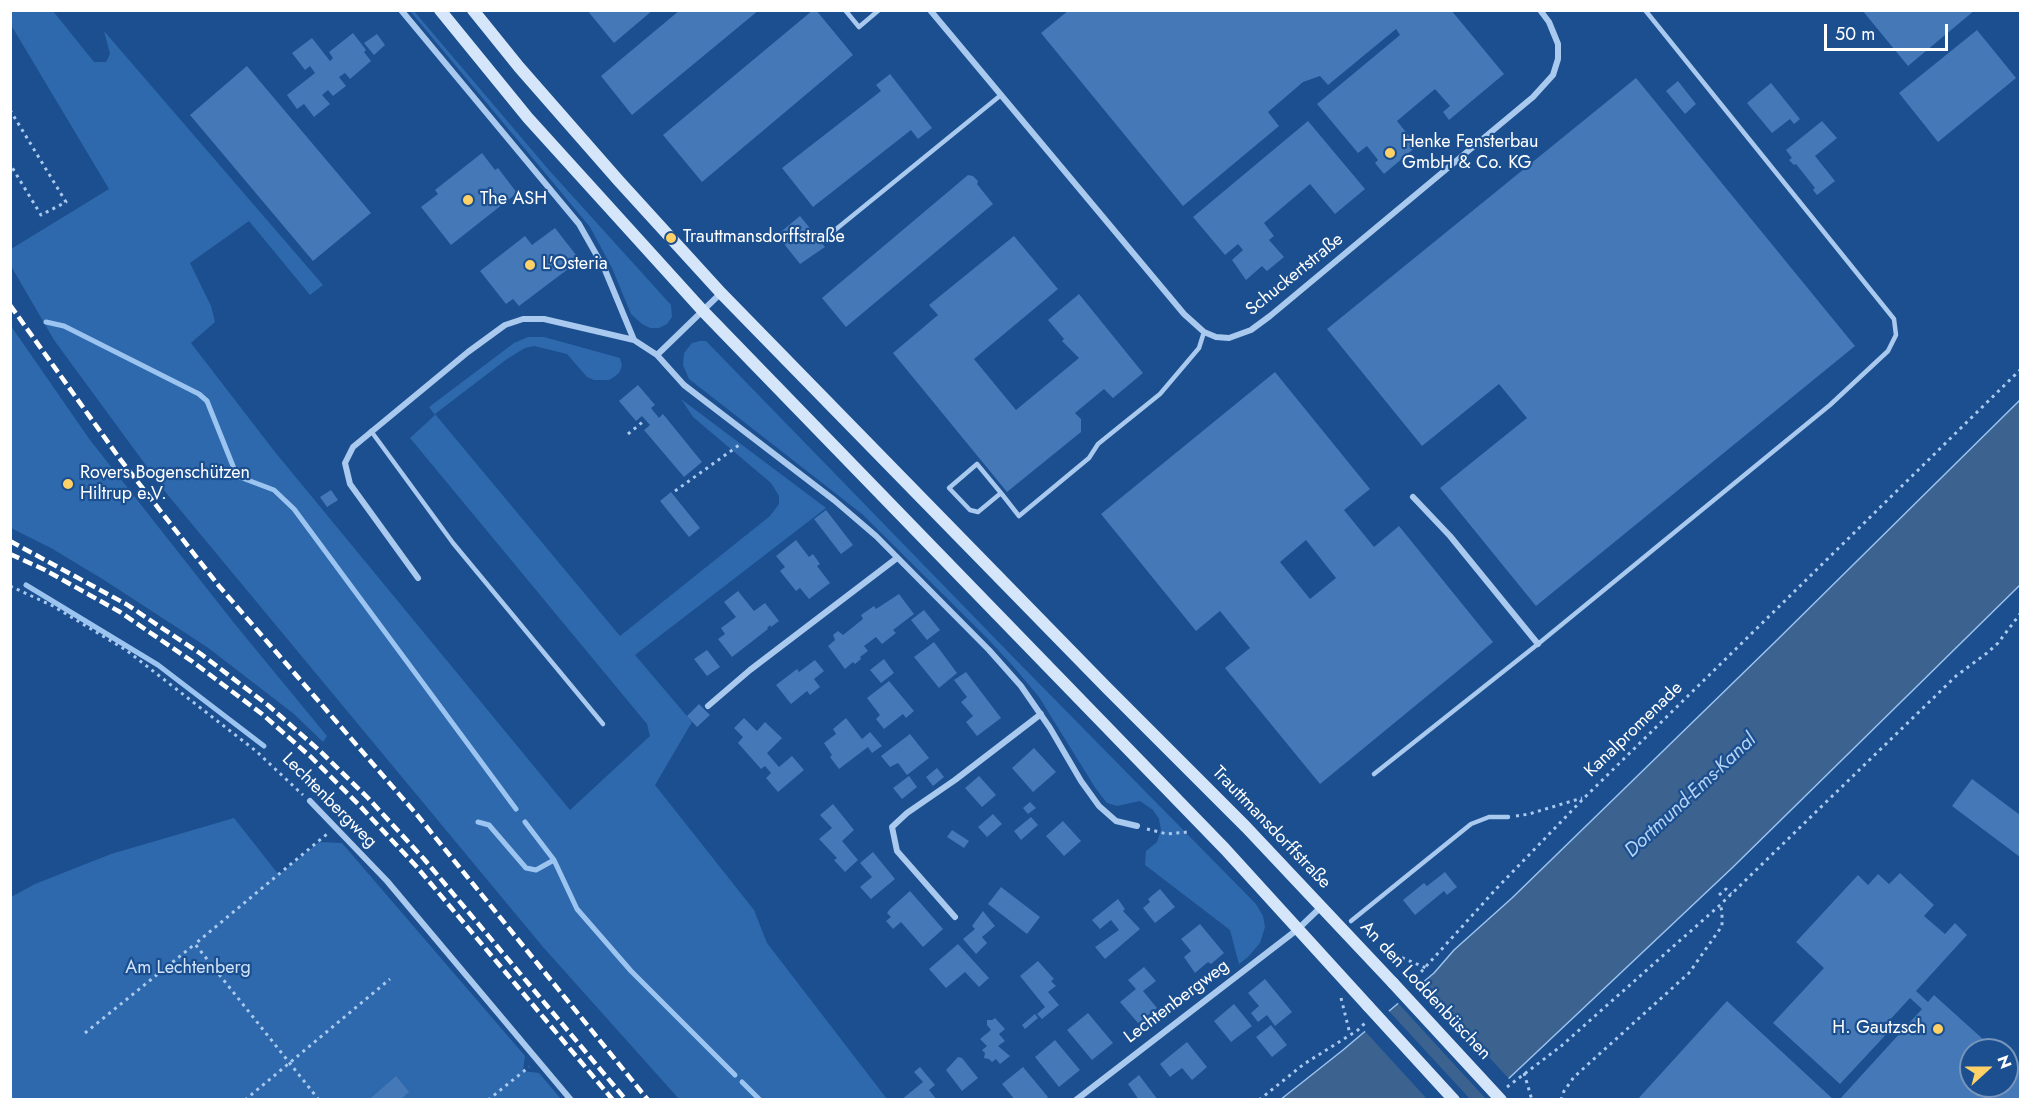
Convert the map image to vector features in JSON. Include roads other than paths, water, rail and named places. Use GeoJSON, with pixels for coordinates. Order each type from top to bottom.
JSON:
{"type":"FeatureCollection","features":[{"type":"Feature","properties":{"kind":"main road"},"geometry":{"type":"LineString","coordinates":[[440,10],[528,118],[703,311],[1225,849],[1454,1100]]}},
{"type":"Feature","properties":{"kind":"main road","name":"Trauttmansdorffstraße"},"geometry":{"type":"LineString","coordinates":[[473,10],[580,136],[721,293],[1323,906]]}},
{"type":"Feature","properties":{"kind":"main road","name":"An den Loddenbüschen"},"geometry":{"type":"LineString","coordinates":[[1323,906],[1501,1096]]}},
{"type":"Feature","properties":{"kind":"street"},"geometry":{"type":"LineString","coordinates":[[401,10],[579,224],[600,260],[634,340]]}},
{"type":"Feature","properties":{"kind":"street"},"geometry":{"type":"LineString","coordinates":[[930,10],[1184,314],[1204,332]]}},
{"type":"Feature","properties":{"kind":"street","name":"Schuckertstraße"},"geometry":{"type":"LineString","coordinates":[[1204,332],[1216,337],[1229,338],[1241,335],[1257,325],[1533,97],[1553,75],[1558,59],[1558,44],[1549,22],[1540,10]]}},
{"type":"Feature","properties":{"kind":"street"},"geometry":{"type":"LineString","coordinates":[[657,355],[721,293]]}},
{"type":"Feature","properties":{"kind":"street"},"geometry":{"type":"LineString","coordinates":[[418,578],[354,491],[347,477],[345,464],[349,452],[371,431],[495,330],[514,321],[534,319],[558,321],[634,340],[657,355],[684,385],[834,500],[876,536],[1021,686],[1099,806],[1116,821],[1137,826]]}},
{"type":"Feature","properties":{"kind":"street"},"geometry":{"type":"LineString","coordinates":[[1413,498],[1450,537],[1538,644]]}},
{"type":"Feature","properties":{"kind":"street"},"geometry":{"type":"LineString","coordinates":[[708,706],[750,670],[897,558]]}},
{"type":"Feature","properties":{"kind":"street"},"geometry":{"type":"LineString","coordinates":[[956,917],[897,851],[892,827],[907,813],[955,780],[1041,714]]}},
{"type":"Feature","properties":{"kind":"street","name":"Lechtenbergweg"},"geometry":{"type":"LineString","coordinates":[[310,801],[387,881],[571,1100]]}},
{"type":"Feature","properties":{"kind":"street","name":"Trauttmansdorffstraße"},"geometry":{"type":"LineString","coordinates":[[1298,929],[1323,906]]}},
{"type":"Feature","properties":{"kind":"street","name":"Lechtenbergweg"},"geometry":{"type":"LineString","coordinates":[[1076,1100],[1298,929]]}},
{"type":"Feature","properties":{"kind":"lane"},"geometry":{"type":"LineString","coordinates":[[845,10],[859,27],[879,10]]}},
{"type":"Feature","properties":{"kind":"lane"},"geometry":{"type":"LineString","coordinates":[[1374,774],[1538,644],[1830,405],[1888,351],[1896,335],[1894,319],[1645,10]]}},
{"type":"Feature","properties":{"kind":"lane"},"geometry":{"type":"LineString","coordinates":[[835,230],[1001,95]]}},
{"type":"Feature","properties":{"kind":"lane"},"geometry":{"type":"LineString","coordinates":[[1001,493],[978,512],[970,510],[949,488],[977,464],[1001,493],[1019,516],[1089,458],[1098,444],[1160,394],[1199,348],[1204,332]]}},
{"type":"Feature","properties":{"kind":"lane"},"geometry":{"type":"LineString","coordinates":[[371,431],[453,543],[603,724]]}},
{"type":"Feature","properties":{"kind":"lane"},"geometry":{"type":"LineString","coordinates":[[1351,921],[1471,824],[1489,818],[1508,817]]}},
{"type":"Feature","properties":{"kind":"water","name":"Dortmund-Ems-Kanal"},"geometry":{"type":"Polygon","coordinates":[[[2020,400],[2020,585],[1732,868],[1487,1099],[1280,1100],[1434,973],[1454,950],[1512,898],[2020,400]]]}},
{"type":"Feature","properties":{"kind":"waterway"},"geometry":{"type":"LineString","coordinates":[[46,322],[64,326],[199,394],[207,401],[237,476],[274,490],[294,509],[516,809]]}},
{"type":"Feature","properties":{"kind":"waterway"},"geometry":{"type":"LineString","coordinates":[[26,585],[158,665],[264,746]]}},
{"type":"Feature","properties":{"kind":"waterway"},"geometry":{"type":"LineString","coordinates":[[478,822],[489,825],[526,868],[536,870],[554,860]]}},
{"type":"Feature","properties":{"kind":"waterway"},"geometry":{"type":"LineString","coordinates":[[525,822],[554,860],[577,909],[631,971],[735,1075]]}},
{"type":"Feature","properties":{"kind":"waterway"},"geometry":{"type":"LineString","coordinates":[[742,1082],[760,1100]]}},
{"type":"Feature","properties":{"kind":"railway"},"geometry":{"type":"LineString","coordinates":[[10,305],[120,459],[219,586],[418,816],[648,1100]]}},
{"type":"Feature","properties":{"kind":"railway"},"geometry":{"type":"LineString","coordinates":[[10,541],[126,604],[201,654],[269,706],[320,751],[368,798],[424,859],[626,1100]]}},
{"type":"Feature","properties":{"kind":"railway"},"geometry":{"type":"LineString","coordinates":[[10,554],[45,570],[120,612],[193,662],[262,714],[311,757],[416,866],[613,1100]]}},
{"type":"Feature","properties":{"kind":"place","name":"Henke Fensterbau GmbH & Co. KG"},"geometry":{"type":"Point","coordinates":[1390,153]}},
{"type":"Feature","properties":{"kind":"place","name":"The ASH"},"geometry":{"type":"Point","coordinates":[468,200]}},
{"type":"Feature","properties":{"kind":"place","name":"Trauttmansdorffstraße"},"geometry":{"type":"Point","coordinates":[671,238]}},
{"type":"Feature","properties":{"kind":"place","name":"L'Osteria"},"geometry":{"type":"Point","coordinates":[530,265]}},
{"type":"Feature","properties":{"kind":"place","name":"Rovers Bogenschützen Hiltrup e.V."},"geometry":{"type":"Point","coordinates":[68,484]}},
{"type":"Feature","properties":{"kind":"place","name":"H. Gautzsch"},"geometry":{"type":"Point","coordinates":[1938,1029]}},
{"type":"Feature","properties":{"kind":"park label","name":"Am Lechtenberg"},"geometry":{"type":"Point","coordinates":[188,969]}}]}
